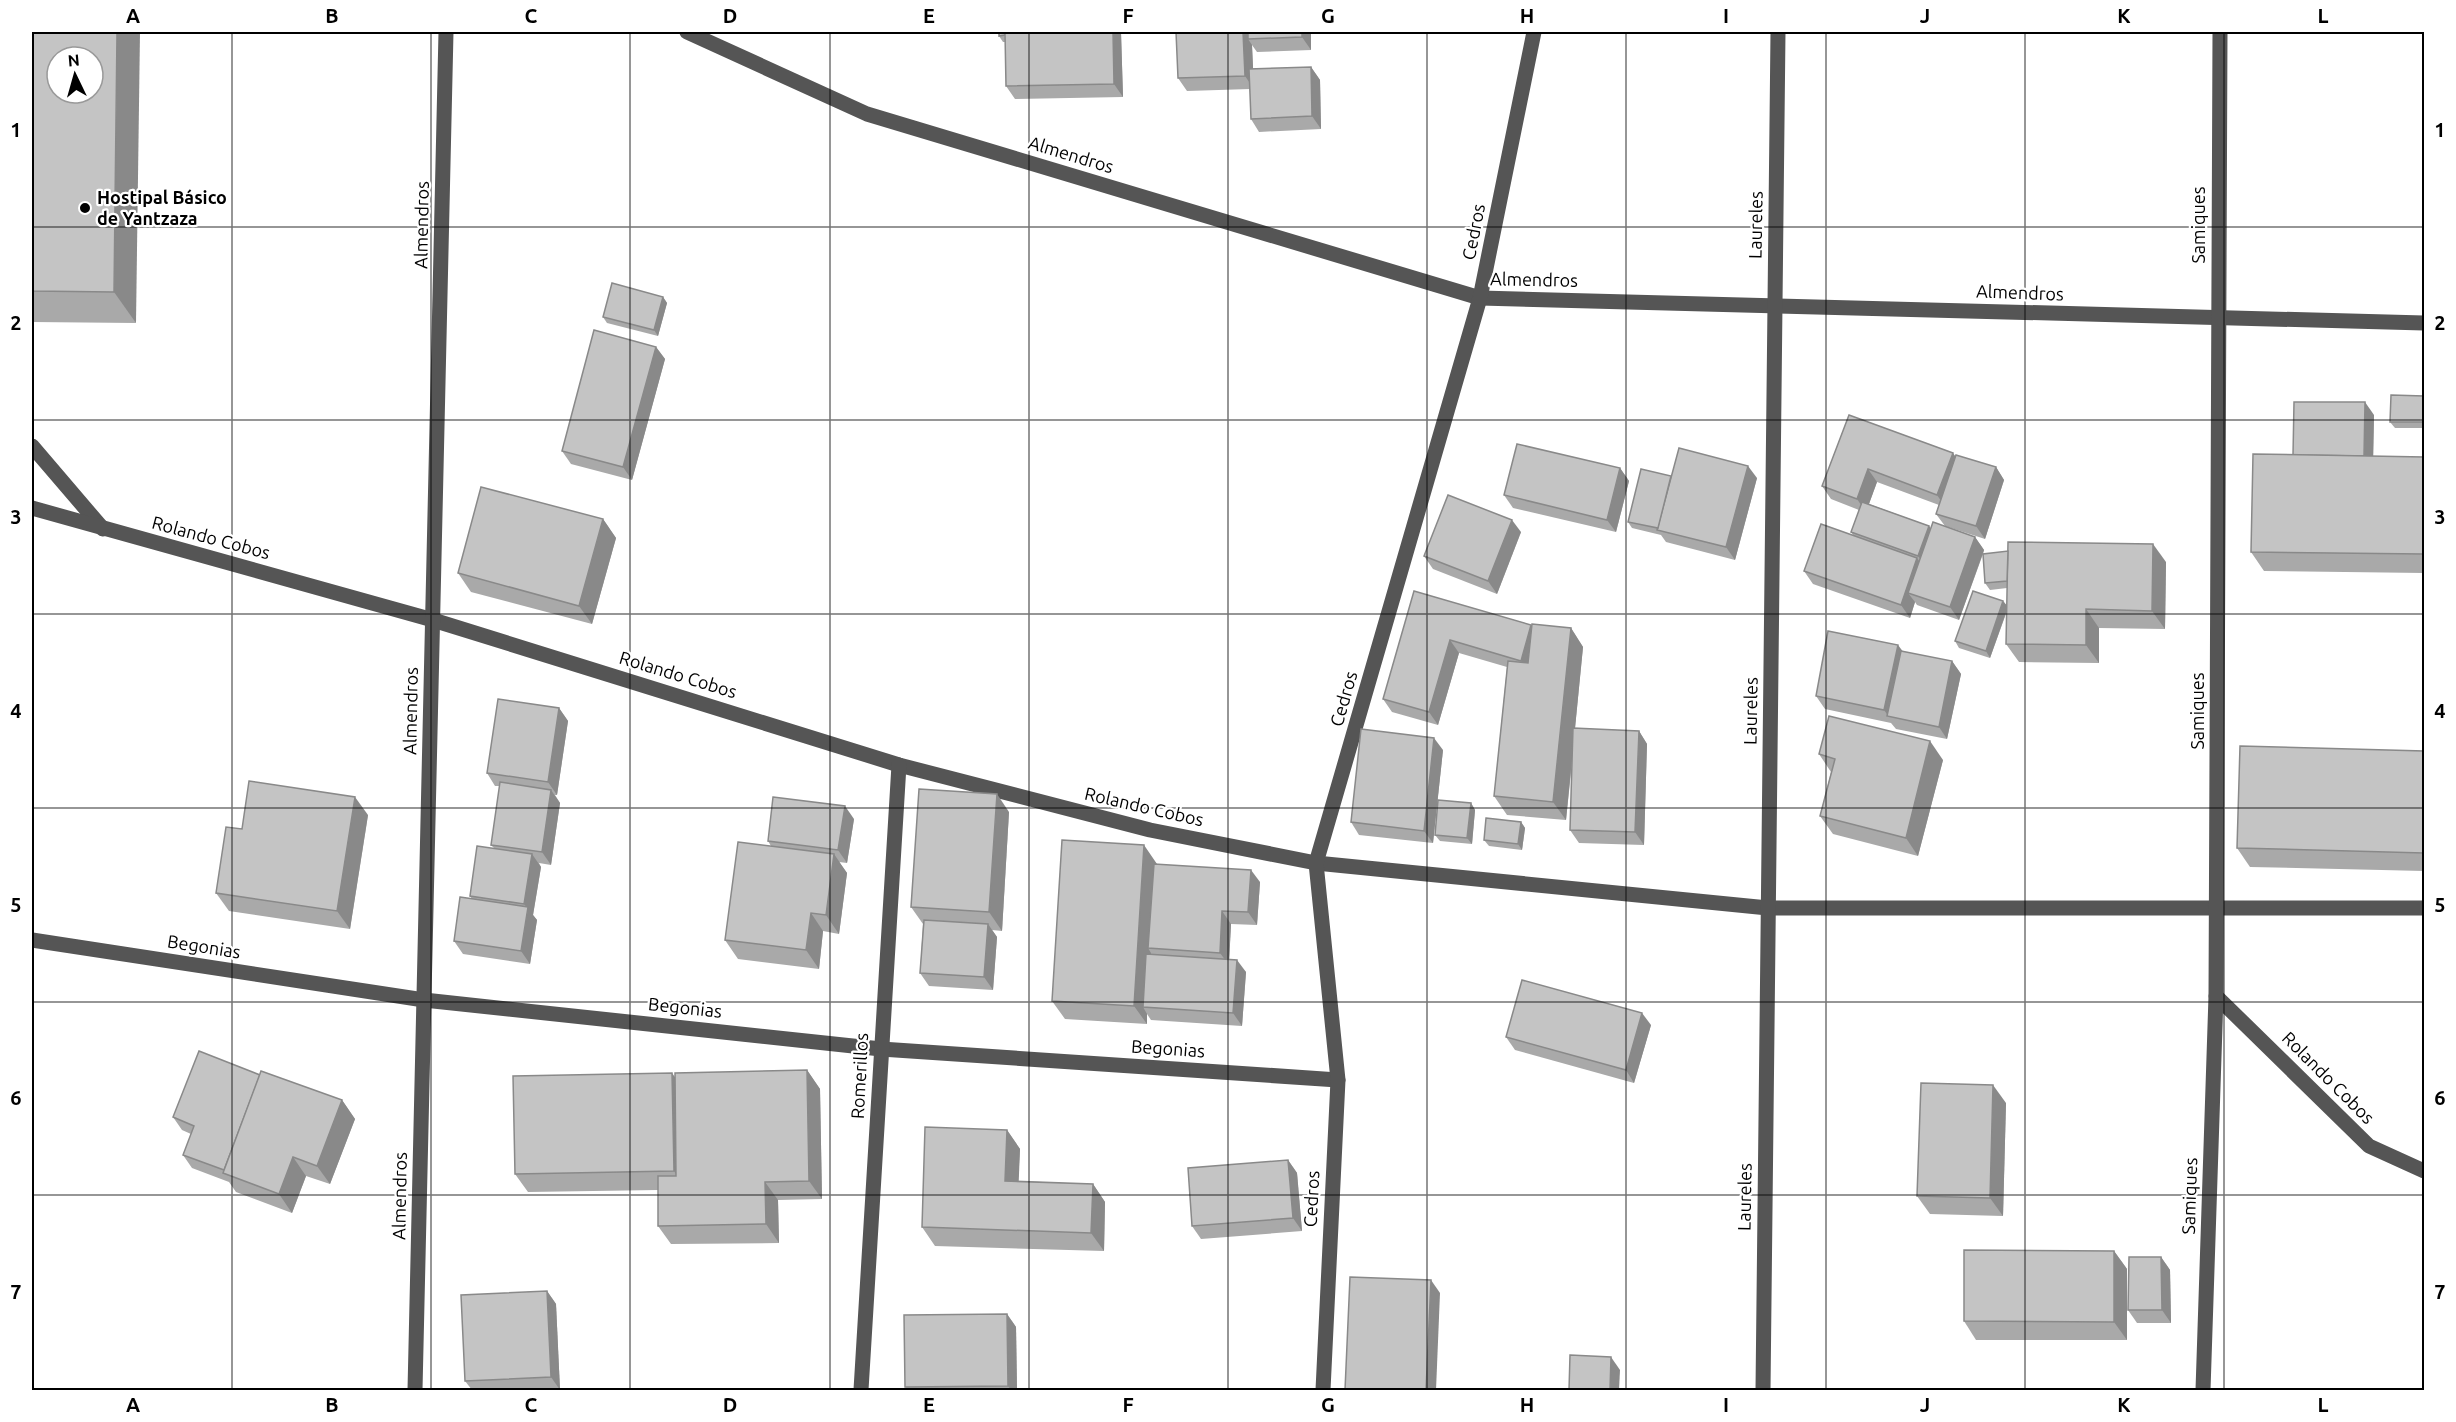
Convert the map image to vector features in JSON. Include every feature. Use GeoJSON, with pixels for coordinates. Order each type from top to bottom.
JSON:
{"type":"FeatureCollection","features":[{"type":"Feature","properties":{"kind":"street","name":"Almendros"},"geometry":{"type":"LineString","coordinates":[[415,1390],[446,32]]}},
{"type":"Feature","properties":{"kind":"street","name":"Almendros"},"geometry":{"type":"LineString","coordinates":[[687,32],[867,114],[1480,298],[2424,323]]}},
{"type":"Feature","properties":{"kind":"street","name":"Cedros"},"geometry":{"type":"LineString","coordinates":[[1323,1390],[1338,1080],[1316,863],[1480,298],[1534,32]]}},
{"type":"Feature","properties":{"kind":"street","name":"Laureles"},"geometry":{"type":"LineString","coordinates":[[1763,1390],[1778,32]]}},
{"type":"Feature","properties":{"kind":"street","name":"Samiques"},"geometry":{"type":"LineString","coordinates":[[2203,1390],[2216,996],[2220,32]]}},
{"type":"Feature","properties":{"kind":"street"},"geometry":{"type":"LineString","coordinates":[[32,446],[103,529]]}},
{"type":"Feature","properties":{"kind":"street","name":"Rolando Cobos"},"geometry":{"type":"LineString","coordinates":[[32,507],[103,529],[433,620],[898,765],[1150,830],[1316,863],[1768,908],[2424,908]]}},
{"type":"Feature","properties":{"kind":"street","name":"Romerillos"},"geometry":{"type":"LineString","coordinates":[[861,1390],[898,765]]}},
{"type":"Feature","properties":{"kind":"street","name":"Begonias"},"geometry":{"type":"LineString","coordinates":[[32,940],[424,1000],[881,1049],[1338,1080]]}},
{"type":"Feature","properties":{"kind":"street","name":"Rolando Cobos"},"geometry":{"type":"LineString","coordinates":[[2216,996],[2369,1146],[2424,1171]]}},
{"type":"Feature","properties":{"kind":"building","name":"Hostipal Básico de Yantzaza"},"geometry":{"type":"Polygon","coordinates":[[[32,32],[117,32],[114,292],[32,291],[32,32]]]}},
{"type":"Feature","properties":{"kind":"building"},"geometry":{"type":"Polygon","coordinates":[[[999,32],[1028,32],[1005,33],[999,36],[999,32]]]}},
{"type":"Feature","properties":{"kind":"building"},"geometry":{"type":"Polygon","coordinates":[[[1113,32],[1114,84],[1006,86],[1005,33],[1113,32]]]}},
{"type":"Feature","properties":{"kind":"building"},"geometry":{"type":"Polygon","coordinates":[[[1176,32],[1243,32],[1245,76],[1178,78],[1176,32]]]}},
{"type":"Feature","properties":{"kind":"building"},"geometry":{"type":"Polygon","coordinates":[[[1248,32],[1302,32],[1302,37],[1248,39],[1248,32]]]}},
{"type":"Feature","properties":{"kind":"building"},"geometry":{"type":"Polygon","coordinates":[[[1311,67],[1312,116],[1251,119],[1249,69],[1311,67]]]}},
{"type":"Feature","properties":{"kind":"building"},"geometry":{"type":"Polygon","coordinates":[[[612,283],[663,297],[654,330],[603,317],[612,283]]]}},
{"type":"Feature","properties":{"kind":"building"},"geometry":{"type":"Polygon","coordinates":[[[594,330],[656,347],[623,467],[562,451],[594,330]]]}},
{"type":"Feature","properties":{"kind":"building"},"geometry":{"type":"Polygon","coordinates":[[[2391,395],[2424,396],[2424,422],[2390,422],[2391,395]]]}},
{"type":"Feature","properties":{"kind":"building"},"geometry":{"type":"Polygon","coordinates":[[[2294,402],[2365,402],[2364,456],[2293,455],[2294,402]]]}},
{"type":"Feature","properties":{"kind":"building"},"geometry":{"type":"Polygon","coordinates":[[[1849,415],[1953,453],[1937,495],[1868,469],[1857,499],[1822,486],[1849,415]]]}},
{"type":"Feature","properties":{"kind":"building"},"geometry":{"type":"Polygon","coordinates":[[[1517,444],[1620,468],[1607,520],[1504,495],[1517,444]]]}},
{"type":"Feature","properties":{"kind":"building"},"geometry":{"type":"Polygon","coordinates":[[[1679,448],[1748,466],[1726,547],[1657,530],[1679,448]]]}},
{"type":"Feature","properties":{"kind":"building"},"geometry":{"type":"Polygon","coordinates":[[[2253,454],[2424,457],[2424,554],[2251,552],[2253,454]]]}},
{"type":"Feature","properties":{"kind":"building"},"geometry":{"type":"Polygon","coordinates":[[[1956,455],[1996,467],[1976,526],[1936,514],[1956,455]]]}},
{"type":"Feature","properties":{"kind":"building"},"geometry":{"type":"Polygon","coordinates":[[[1641,469],[1671,476],[1658,528],[1628,522],[1641,469]]]}},
{"type":"Feature","properties":{"kind":"building"},"geometry":{"type":"Polygon","coordinates":[[[481,487],[603,519],[579,606],[458,573],[481,487]]]}},
{"type":"Feature","properties":{"kind":"building"},"geometry":{"type":"Polygon","coordinates":[[[1448,495],[1512,520],[1488,581],[1424,556],[1448,495]]]}},
{"type":"Feature","properties":{"kind":"building"},"geometry":{"type":"Polygon","coordinates":[[[1862,502],[1929,526],[1918,556],[1851,532],[1862,502]]]}},
{"type":"Feature","properties":{"kind":"building"},"geometry":{"type":"Polygon","coordinates":[[[1933,522],[1975,537],[1950,607],[1908,593],[1933,522]]]}},
{"type":"Feature","properties":{"kind":"building"},"geometry":{"type":"Polygon","coordinates":[[[1821,524],[1917,558],[1901,605],[1804,571],[1821,524]]]}},
{"type":"Feature","properties":{"kind":"building"},"geometry":{"type":"Polygon","coordinates":[[[2008,542],[2153,544],[2152,611],[2086,609],[2086,645],[2006,644],[2008,542]]]}},
{"type":"Feature","properties":{"kind":"building"},"geometry":{"type":"Polygon","coordinates":[[[2008,551],[2007,581],[1985,583],[1983,554],[2008,551]]]}},
{"type":"Feature","properties":{"kind":"building"},"geometry":{"type":"Polygon","coordinates":[[[1414,591],[1531,625],[1521,661],[1450,640],[1429,712],[1383,699],[1414,591]]]}},
{"type":"Feature","properties":{"kind":"building"},"geometry":{"type":"Polygon","coordinates":[[[1973,591],[2003,601],[1986,651],[1955,641],[1973,591]]]}},
{"type":"Feature","properties":{"kind":"building"},"geometry":{"type":"Polygon","coordinates":[[[1532,624],[1571,628],[1553,802],[1494,796],[1508,661],[1528,663],[1532,624]]]}},
{"type":"Feature","properties":{"kind":"building"},"geometry":{"type":"Polygon","coordinates":[[[1828,631],[1898,645],[1884,710],[1816,696],[1828,631]]]}},
{"type":"Feature","properties":{"kind":"building"},"geometry":{"type":"Polygon","coordinates":[[[1901,651],[1952,661],[1939,727],[1887,716],[1901,651]]]}},
{"type":"Feature","properties":{"kind":"building"},"geometry":{"type":"Polygon","coordinates":[[[498,699],[559,708],[548,782],[487,773],[498,699]]]}},
{"type":"Feature","properties":{"kind":"building"},"geometry":{"type":"Polygon","coordinates":[[[1829,716],[1930,741],[1906,838],[1820,816],[1835,759],[1819,754],[1829,716]]]}},
{"type":"Feature","properties":{"kind":"building"},"geometry":{"type":"Polygon","coordinates":[[[1573,728],[1639,731],[1635,832],[1570,830],[1573,728]]]}},
{"type":"Feature","properties":{"kind":"building"},"geometry":{"type":"Polygon","coordinates":[[[1361,729],[1434,738],[1424,831],[1351,822],[1361,729]]]}},
{"type":"Feature","properties":{"kind":"building"},"geometry":{"type":"Polygon","coordinates":[[[2240,746],[2424,751],[2424,853],[2237,848],[2240,746]]]}},
{"type":"Feature","properties":{"kind":"building"},"geometry":{"type":"Polygon","coordinates":[[[249,781],[355,797],[337,911],[216,893],[226,827],[242,829],[249,781]]]}},
{"type":"Feature","properties":{"kind":"building"},"geometry":{"type":"Polygon","coordinates":[[[500,782],[551,790],[542,852],[491,845],[500,782]]]}},
{"type":"Feature","properties":{"kind":"building"},"geometry":{"type":"Polygon","coordinates":[[[919,789],[997,794],[989,912],[911,907],[919,789]]]}},
{"type":"Feature","properties":{"kind":"building"},"geometry":{"type":"Polygon","coordinates":[[[773,797],[845,806],[838,850],[768,841],[773,797]]]}},
{"type":"Feature","properties":{"kind":"building"},"geometry":{"type":"Polygon","coordinates":[[[1438,800],[1471,803],[1467,838],[1435,835],[1438,800]]]}},
{"type":"Feature","properties":{"kind":"building"},"geometry":{"type":"Polygon","coordinates":[[[1486,818],[1521,822],[1518,844],[1484,840],[1486,818]]]}},
{"type":"Feature","properties":{"kind":"building"},"geometry":{"type":"Polygon","coordinates":[[[1062,840],[1144,845],[1134,1006],[1052,1001],[1062,840]]]}},
{"type":"Feature","properties":{"kind":"building"},"geometry":{"type":"Polygon","coordinates":[[[738,842],[834,854],[826,915],[811,913],[806,950],[725,940],[738,842]]]}},
{"type":"Feature","properties":{"kind":"building"},"geometry":{"type":"Polygon","coordinates":[[[477,846],[532,854],[524,904],[470,896],[477,846]]]}},
{"type":"Feature","properties":{"kind":"building"},"geometry":{"type":"Polygon","coordinates":[[[1154,864],[1251,870],[1248,912],[1222,911],[1220,953],[1148,948],[1154,864]]]}},
{"type":"Feature","properties":{"kind":"building"},"geometry":{"type":"Polygon","coordinates":[[[460,897],[528,907],[521,951],[454,941],[460,897]]]}},
{"type":"Feature","properties":{"kind":"building"},"geometry":{"type":"Polygon","coordinates":[[[924,920],[988,924],[984,977],[920,973],[924,920]]]}},
{"type":"Feature","properties":{"kind":"building"},"geometry":{"type":"Polygon","coordinates":[[[1146,954],[1237,960],[1233,1013],[1143,1007],[1146,954]]]}},
{"type":"Feature","properties":{"kind":"building"},"geometry":{"type":"Polygon","coordinates":[[[1522,980],[1642,1013],[1626,1070],[1506,1037],[1522,980]]]}},
{"type":"Feature","properties":{"kind":"building"},"geometry":{"type":"Polygon","coordinates":[[[199,1051],[260,1075],[224,1170],[183,1155],[194,1126],[173,1117],[199,1051]]]}},
{"type":"Feature","properties":{"kind":"building"},"geometry":{"type":"Polygon","coordinates":[[[807,1070],[809,1181],[765,1182],[766,1224],[658,1226],[658,1176],[676,1176],[675,1073],[807,1070]]]}},
{"type":"Feature","properties":{"kind":"building"},"geometry":{"type":"Polygon","coordinates":[[[261,1071],[342,1100],[317,1166],[293,1157],[279,1194],[223,1173],[261,1071]]]}},
{"type":"Feature","properties":{"kind":"building"},"geometry":{"type":"Polygon","coordinates":[[[672,1073],[674,1171],[515,1174],[513,1076],[672,1073]]]}},
{"type":"Feature","properties":{"kind":"building"},"geometry":{"type":"Polygon","coordinates":[[[1921,1083],[1993,1085],[1990,1198],[1917,1196],[1921,1083]]]}},
{"type":"Feature","properties":{"kind":"building"},"geometry":{"type":"Polygon","coordinates":[[[925,1127],[1007,1130],[1005,1181],[1093,1184],[1091,1233],[922,1227],[925,1127]]]}},
{"type":"Feature","properties":{"kind":"building"},"geometry":{"type":"Polygon","coordinates":[[[1288,1160],[1293,1218],[1192,1226],[1188,1168],[1288,1160]]]}},
{"type":"Feature","properties":{"kind":"building"},"geometry":{"type":"Polygon","coordinates":[[[1964,1250],[2114,1251],[2114,1322],[1964,1321],[1964,1250]]]}},
{"type":"Feature","properties":{"kind":"building"},"geometry":{"type":"Polygon","coordinates":[[[2129,1257],[2161,1257],[2162,1310],[2128,1310],[2129,1257]]]}},
{"type":"Feature","properties":{"kind":"building"},"geometry":{"type":"Polygon","coordinates":[[[1350,1277],[1431,1280],[1426,1390],[1345,1390],[1350,1277]]]}},
{"type":"Feature","properties":{"kind":"building"},"geometry":{"type":"Polygon","coordinates":[[[547,1291],[551,1377],[465,1381],[461,1295],[547,1291]]]}},
{"type":"Feature","properties":{"kind":"building"},"geometry":{"type":"Polygon","coordinates":[[[1007,1314],[1008,1386],[905,1387],[904,1315],[1007,1314]]]}},
{"type":"Feature","properties":{"kind":"building"},"geometry":{"type":"Polygon","coordinates":[[[1570,1355],[1611,1357],[1610,1390],[1569,1390],[1570,1355]]]}},
{"type":"Feature","properties":{"kind":"place","name":"Hostipal Básico de Yantzaza"},"geometry":{"type":"Point","coordinates":[85,208]}}]}
